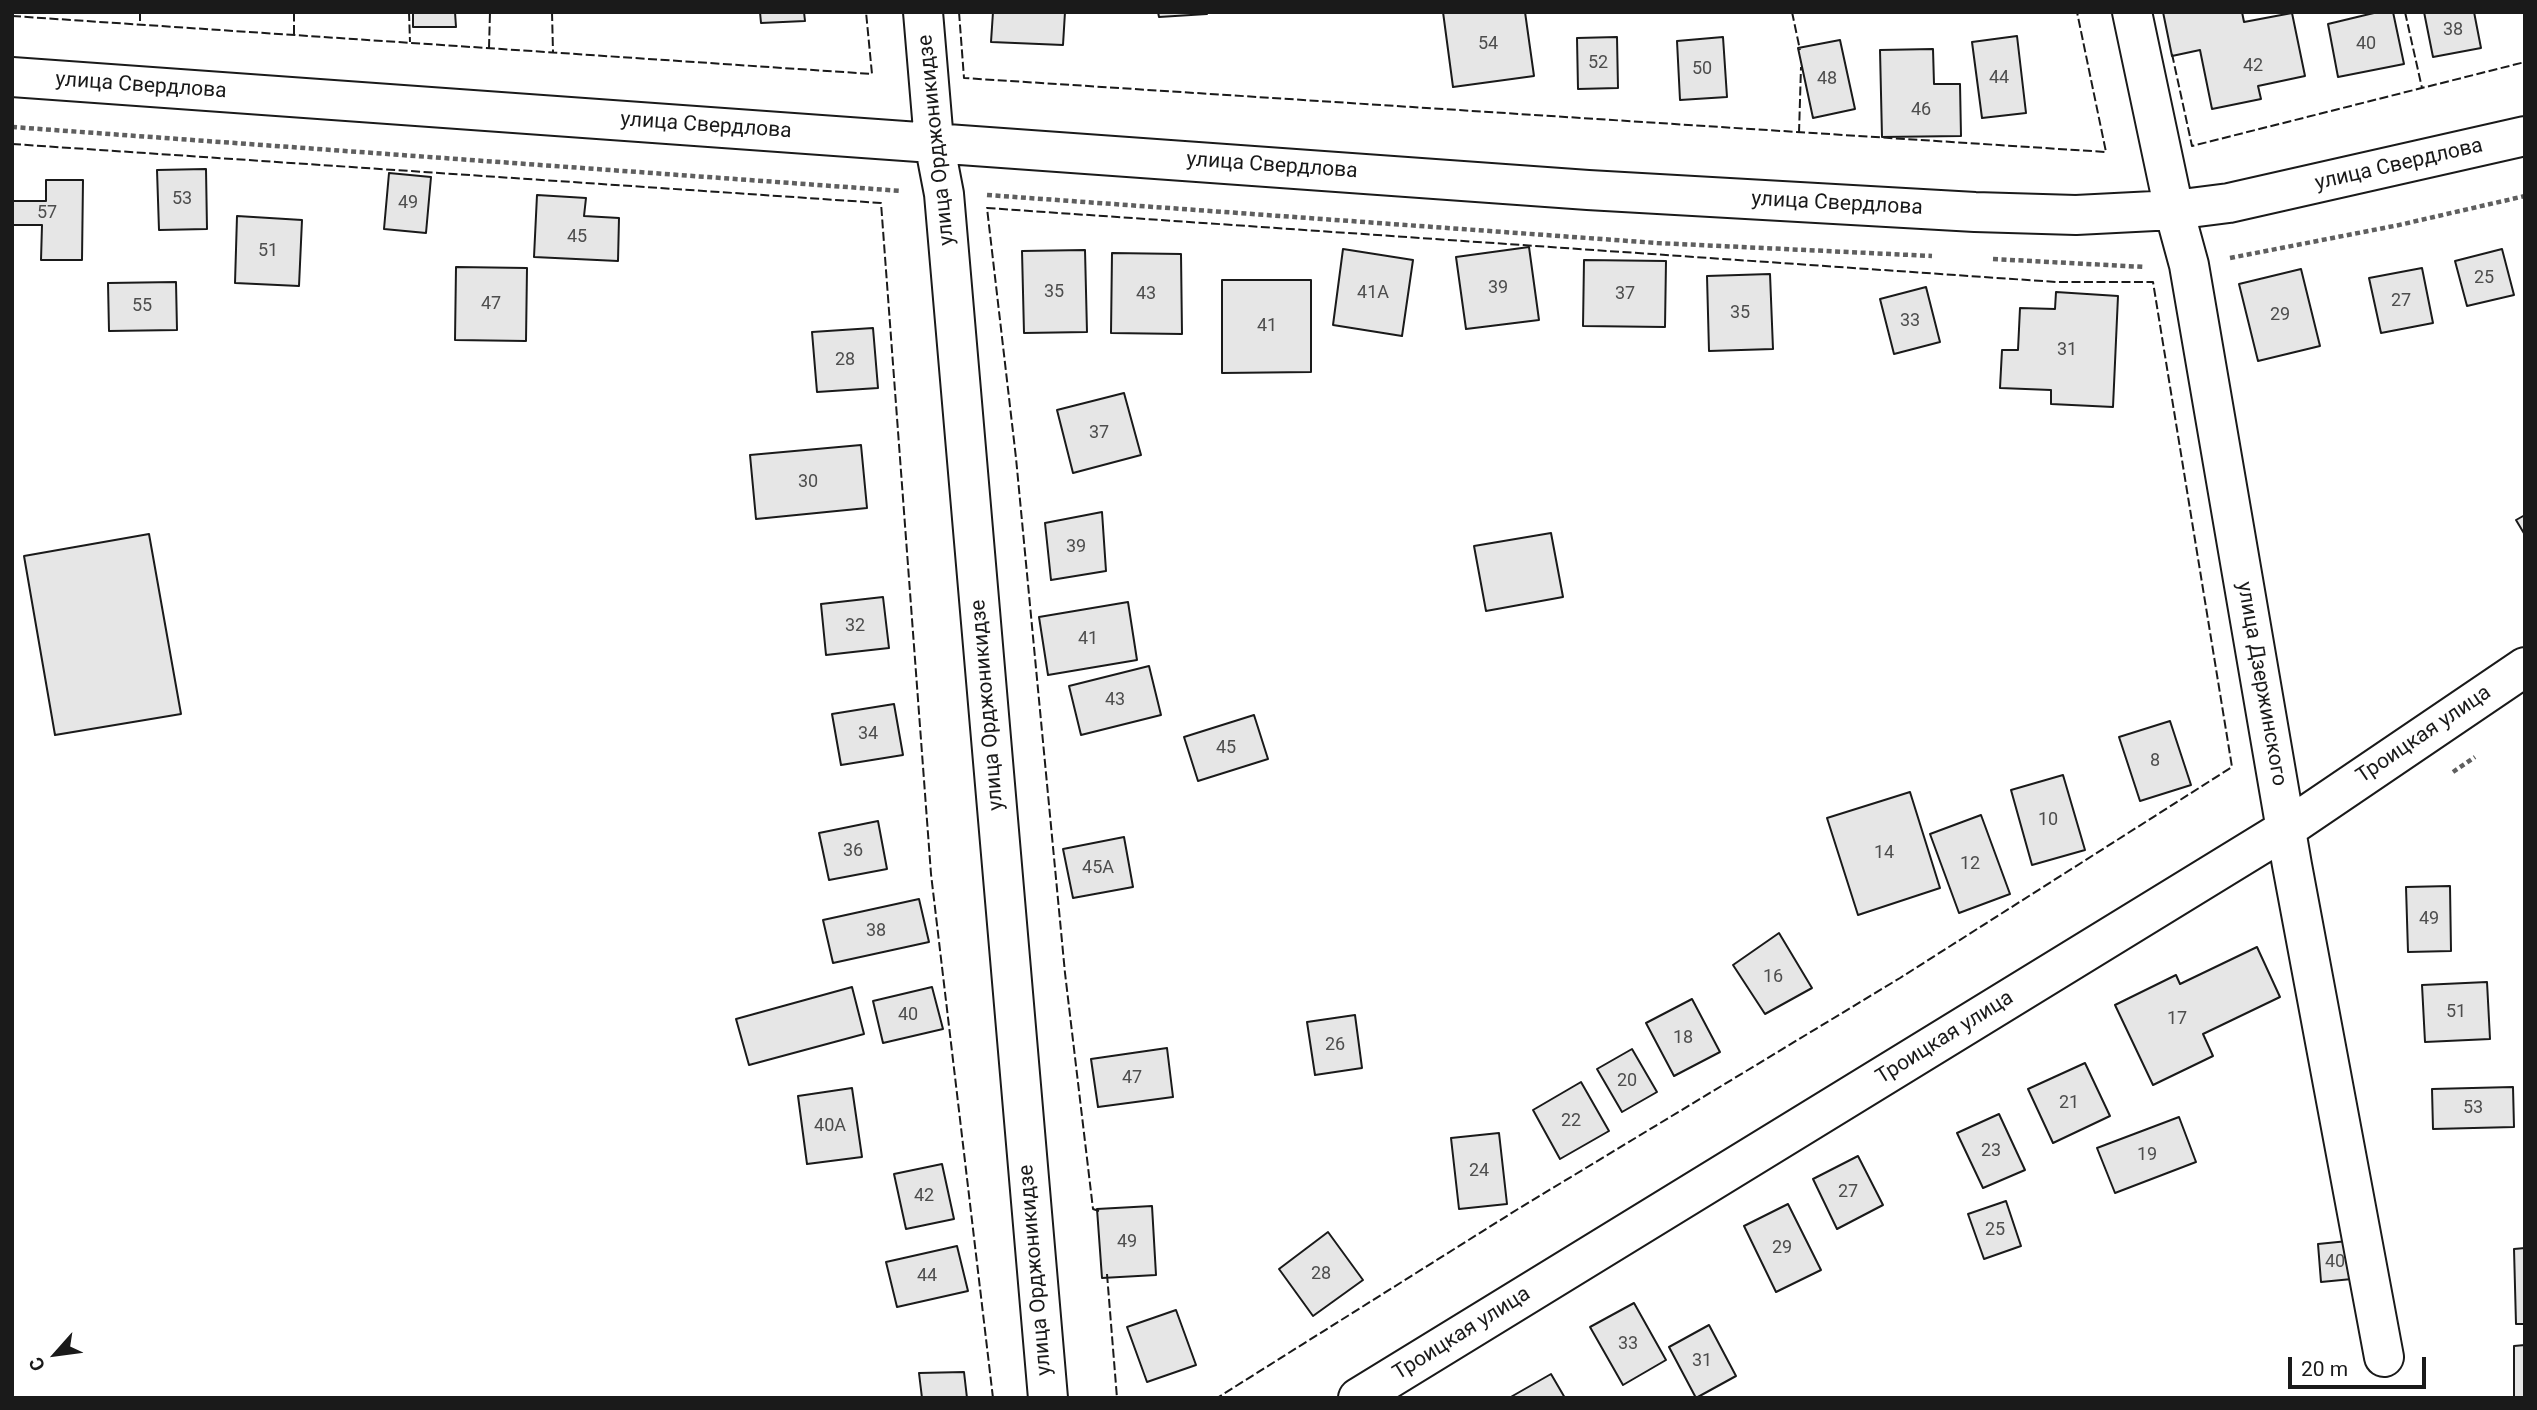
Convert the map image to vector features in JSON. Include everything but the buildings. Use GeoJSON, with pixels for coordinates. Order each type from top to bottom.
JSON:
{"type":"FeatureCollection","features":[{"type":"Feature","properties":{"kind":"street","name":"улица Орджоникидзе"},"geometry":{"type":"LineString","coordinates":[[923,12],[934,142],[944,194],[1048,1398]]}},
{"type":"Feature","properties":{"kind":"street","name":"улица Дзержинского"},"geometry":{"type":"LineString","coordinates":[[2132,12],[2174,211],[2189,265],[2286,829],[2384,1357]]}},
{"type":"Feature","properties":{"kind":"street","name":"улица Свердлова"},"geometry":{"type":"LineString","coordinates":[[12,76],[1588,190],[1961,212],[2076,215],[2174,211],[2229,203],[2525,136]]}},
{"type":"Feature","properties":{"kind":"street","name":"Троицкая улица"},"geometry":{"type":"LineString","coordinates":[[1358,1398],[2286,829],[2525,667]]}},
{"type":"Feature","properties":{"kind":"fence"},"geometry":{"type":"LineString","coordinates":[[140,12],[140,24]]}},
{"type":"Feature","properties":{"kind":"fence"},"geometry":{"type":"LineString","coordinates":[[294,12],[294,34]]}},
{"type":"Feature","properties":{"kind":"fence"},"geometry":{"type":"LineString","coordinates":[[409,12],[410,42]]}},
{"type":"Feature","properties":{"kind":"fence"},"geometry":{"type":"LineString","coordinates":[[489,48],[490,12]]}},
{"type":"Feature","properties":{"kind":"fence"},"geometry":{"type":"LineString","coordinates":[[552,12],[553,52]]}},
{"type":"Feature","properties":{"kind":"fence"},"geometry":{"type":"LineString","coordinates":[[12,16],[872,74],[866,12]]}},
{"type":"Feature","properties":{"kind":"fence"},"geometry":{"type":"LineString","coordinates":[[959,12],[964,78],[2106,152],[2077,12]]}},
{"type":"Feature","properties":{"kind":"fence"},"geometry":{"type":"LineString","coordinates":[[1792,12],[1800,50]]}},
{"type":"Feature","properties":{"kind":"fence"},"geometry":{"type":"LineString","coordinates":[[2405,12],[2422,88]]}},
{"type":"Feature","properties":{"kind":"fence"},"geometry":{"type":"LineString","coordinates":[[2172,54],[2192,146],[2525,62]]}},
{"type":"Feature","properties":{"kind":"fence"},"geometry":{"type":"LineString","coordinates":[[1799,133],[1801,67]]}},
{"type":"Feature","properties":{"kind":"fence"},"geometry":{"type":"LineString","coordinates":[[12,144],[881,203],[931,874],[993,1398]]}},
{"type":"Feature","properties":{"kind":"fence"},"geometry":{"type":"LineString","coordinates":[[1099,1211],[1093,1209],[1065,973],[1016,458],[987,208],[2056,282],[2153,282],[2232,767],[1900,978],[1518,1209],[1217,1398]]}},
{"type":"Feature","properties":{"kind":"fence"},"geometry":{"type":"LineString","coordinates":[[1107,1274],[1117,1398]]}}]}
